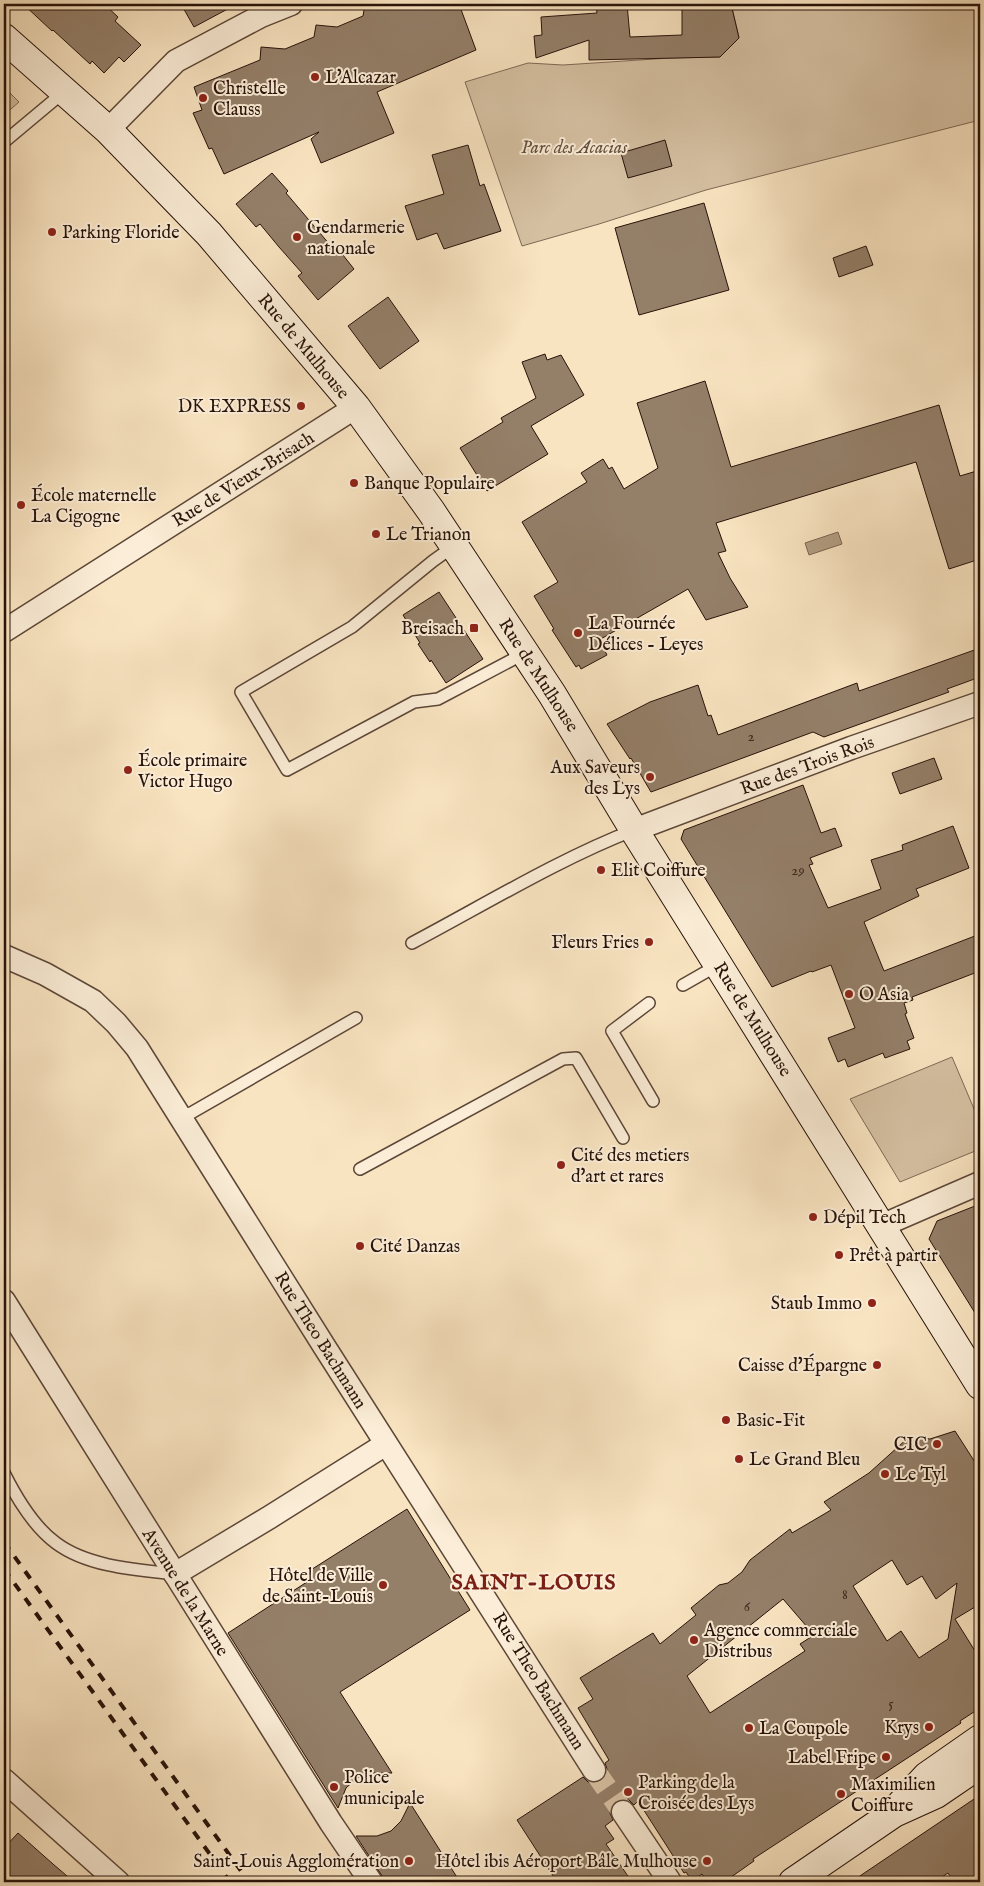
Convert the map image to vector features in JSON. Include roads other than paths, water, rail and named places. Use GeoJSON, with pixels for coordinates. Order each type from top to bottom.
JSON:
{"type":"FeatureCollection","features":[{"type":"Feature","properties":{"kind":"main road","name":"Rue de Mulhouse"},"geometry":{"type":"LineString","coordinates":[[4,38],[108,130],[209,234],[356,407],[454,546],[552,694],[634,830],[980,1385]]}},
{"type":"Feature","properties":{"kind":"main road"},"geometry":{"type":"LineString","coordinates":[[807,1878],[894,1813],[927,1776],[980,1739]]}},
{"type":"Feature","properties":{"kind":"main road"},"geometry":{"type":"LineString","coordinates":[[894,1813],[936,1794],[980,1764]]}},
{"type":"Feature","properties":{"kind":"street"},"geometry":{"type":"LineString","coordinates":[[108,130],[176,61],[261,16],[291,4]]}},
{"type":"Feature","properties":{"kind":"street","name":"Rue de Vieux-Brisach"},"geometry":{"type":"LineString","coordinates":[[4,631],[356,407]]}},
{"type":"Feature","properties":{"kind":"street","name":"Rue des Trois Rois"},"geometry":{"type":"LineString","coordinates":[[634,830],[851,748],[980,703]]}},
{"type":"Feature","properties":{"kind":"street","name":"Rue Theo Bachmann"},"geometry":{"type":"LineString","coordinates":[[4,956],[44,974],[93,1001],[116,1023],[137,1048],[594,1770]]}},
{"type":"Feature","properties":{"kind":"street"},"geometry":{"type":"LineString","coordinates":[[881,1226],[980,1183]]}},
{"type":"Feature","properties":{"kind":"street","name":"Avenue de la Marne"},"geometry":{"type":"LineString","coordinates":[[4,1301],[331,1824],[371,1882]]}},
{"type":"Feature","properties":{"kind":"street"},"geometry":{"type":"LineString","coordinates":[[175,1574],[386,1444]]}},
{"type":"Feature","properties":{"kind":"street"},"geometry":{"type":"LineString","coordinates":[[4,1780],[118,1882]]}},
{"type":"Feature","properties":{"kind":"street"},"geometry":{"type":"LineString","coordinates":[[623,1812],[670,1882]]}},
{"type":"Feature","properties":{"kind":"lane"},"geometry":{"type":"LineString","coordinates":[[4,142],[65,92]]}},
{"type":"Feature","properties":{"kind":"lane"},"geometry":{"type":"LineString","coordinates":[[454,546],[352,627],[241,692],[287,770],[414,702],[438,699],[525,653]]}},
{"type":"Feature","properties":{"kind":"lane"},"geometry":{"type":"LineString","coordinates":[[412,943],[606,840],[634,830]]}},
{"type":"Feature","properties":{"kind":"lane"},"geometry":{"type":"LineString","coordinates":[[683,985],[719,964]]}},
{"type":"Feature","properties":{"kind":"lane"},"geometry":{"type":"LineString","coordinates":[[649,1003],[612,1031],[653,1101]]}},
{"type":"Feature","properties":{"kind":"lane"},"geometry":{"type":"LineString","coordinates":[[180,1117],[191,1113],[356,1018]]}},
{"type":"Feature","properties":{"kind":"lane"},"geometry":{"type":"LineString","coordinates":[[360,1169],[563,1059],[576,1058],[623,1138]]}},
{"type":"Feature","properties":{"kind":"lane"},"geometry":{"type":"LineString","coordinates":[[4,1473],[17,1498],[43,1531],[57,1544],[84,1558],[116,1567],[175,1574]]}},
{"type":"Feature","properties":{"kind":"tunnel"},"geometry":{"type":"LineString","coordinates":[[594,1770],[623,1812]]}},
{"type":"Feature","properties":{"kind":"railway"},"geometry":{"type":"LineString","coordinates":[[4,1542],[249,1882]]}},
{"type":"Feature","properties":{"kind":"railway"},"geometry":{"type":"LineString","coordinates":[[4,1569],[230,1882]]}},
{"type":"Feature","properties":{"kind":"place","name":"L'Alcazar"},"geometry":{"type":"Point","coordinates":[315,77]}},
{"type":"Feature","properties":{"kind":"place","name":"Christelle Clauss"},"geometry":{"type":"Point","coordinates":[203,98]}},
{"type":"Feature","properties":{"kind":"place","name":"Parking Floride"},"geometry":{"type":"Point","coordinates":[52,232]}},
{"type":"Feature","properties":{"kind":"place","name":"Gendarmerie nationale"},"geometry":{"type":"Point","coordinates":[297,237]}},
{"type":"Feature","properties":{"kind":"place","name":"DK EXPRESS"},"geometry":{"type":"Point","coordinates":[301,406]}},
{"type":"Feature","properties":{"kind":"place","name":"Banque Populaire"},"geometry":{"type":"Point","coordinates":[354,483]}},
{"type":"Feature","properties":{"kind":"place","name":"École maternelle La Cigogne"},"geometry":{"type":"Point","coordinates":[21,505]}},
{"type":"Feature","properties":{"kind":"place","name":"Le Trianon"},"geometry":{"type":"Point","coordinates":[376,534]}},
{"type":"Feature","properties":{"kind":"place","name":"Breisach"},"geometry":{"type":"Point","coordinates":[474,628]}},
{"type":"Feature","properties":{"kind":"place","name":"La Fournée Délices - Leyes"},"geometry":{"type":"Point","coordinates":[578,633]}},
{"type":"Feature","properties":{"kind":"place","name":"École primaire Victor Hugo"},"geometry":{"type":"Point","coordinates":[128,770]}},
{"type":"Feature","properties":{"kind":"place","name":"Aux Saveurs des Lys"},"geometry":{"type":"Point","coordinates":[650,777]}},
{"type":"Feature","properties":{"kind":"place","name":"Elit Coiffure"},"geometry":{"type":"Point","coordinates":[601,870]}},
{"type":"Feature","properties":{"kind":"place","name":"Fleurs Fries"},"geometry":{"type":"Point","coordinates":[649,942]}},
{"type":"Feature","properties":{"kind":"place","name":"O Asia"},"geometry":{"type":"Point","coordinates":[849,994]}},
{"type":"Feature","properties":{"kind":"place","name":"Cité des metiers d'art et rares"},"geometry":{"type":"Point","coordinates":[561,1165]}},
{"type":"Feature","properties":{"kind":"place","name":"Dépil Tech"},"geometry":{"type":"Point","coordinates":[813,1217]}},
{"type":"Feature","properties":{"kind":"place","name":"Cité Danzas"},"geometry":{"type":"Point","coordinates":[360,1246]}},
{"type":"Feature","properties":{"kind":"place","name":"Prêt à partir"},"geometry":{"type":"Point","coordinates":[839,1255]}},
{"type":"Feature","properties":{"kind":"place","name":"Staub Immo"},"geometry":{"type":"Point","coordinates":[872,1303]}},
{"type":"Feature","properties":{"kind":"place","name":"Caisse d'Épargne"},"geometry":{"type":"Point","coordinates":[877,1365]}},
{"type":"Feature","properties":{"kind":"place","name":"Basic-Fit"},"geometry":{"type":"Point","coordinates":[726,1420]}},
{"type":"Feature","properties":{"kind":"place","name":"CIC"},"geometry":{"type":"Point","coordinates":[937,1444]}},
{"type":"Feature","properties":{"kind":"place","name":"Le Grand Bleu"},"geometry":{"type":"Point","coordinates":[739,1459]}},
{"type":"Feature","properties":{"kind":"place","name":"Le Tyl"},"geometry":{"type":"Point","coordinates":[885,1474]}},
{"type":"Feature","properties":{"kind":"place","name":"Hôtel de Ville de Saint-Louis"},"geometry":{"type":"Point","coordinates":[383,1585]}},
{"type":"Feature","properties":{"kind":"place","name":"Agence commerciale Distribus"},"geometry":{"type":"Point","coordinates":[694,1640]}},
{"type":"Feature","properties":{"kind":"place","name":"Krys"},"geometry":{"type":"Point","coordinates":[929,1727]}},
{"type":"Feature","properties":{"kind":"place","name":"La Coupole"},"geometry":{"type":"Point","coordinates":[749,1728]}},
{"type":"Feature","properties":{"kind":"place","name":"Label Fripe"},"geometry":{"type":"Point","coordinates":[886,1757]}},
{"type":"Feature","properties":{"kind":"place","name":"Police municipale"},"geometry":{"type":"Point","coordinates":[334,1787]}},
{"type":"Feature","properties":{"kind":"place","name":"Parking de la Croisée des Lys"},"geometry":{"type":"Point","coordinates":[628,1792]}},
{"type":"Feature","properties":{"kind":"place","name":"Maximilien Coiffure"},"geometry":{"type":"Point","coordinates":[841,1794]}},
{"type":"Feature","properties":{"kind":"place","name":"Saint-Louis Agglomération"},"geometry":{"type":"Point","coordinates":[409,1861]}},
{"type":"Feature","properties":{"kind":"place","name":"Hôtel ibis Aéroport Bâle Mulhouse"},"geometry":{"type":"Point","coordinates":[707,1861]}},
{"type":"Feature","properties":{"kind":"district","name":"SAINT-LOUIS"},"geometry":{"type":"Point","coordinates":[534,1581]}},
{"type":"Feature","properties":{"kind":"park label","name":"Parc des Acacias"},"geometry":{"type":"Point","coordinates":[574,147]}}]}
